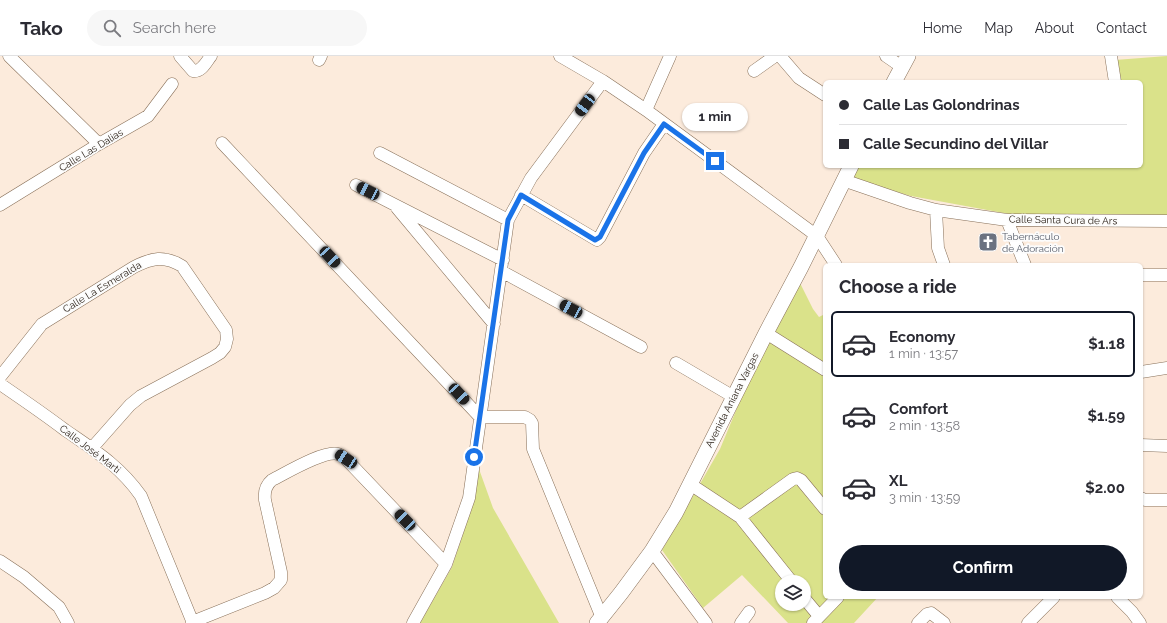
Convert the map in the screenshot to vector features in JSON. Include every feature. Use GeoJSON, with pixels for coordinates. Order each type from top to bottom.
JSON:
{"type":"FeatureCollection","features":[{"type":"Feature","properties":{"kind":"main road"},"geometry":{"type":"LineString","coordinates":[[895,80],[905,62]]}},
{"type":"Feature","properties":{"kind":"main road","name":"Avenida Aniana Vargas"},"geometry":{"type":"LineString","coordinates":[[599,620],[652,550],[669,524],[817,236],[850,168]]}},
{"type":"Feature","properties":{"kind":"street"},"geometry":{"type":"LineString","coordinates":[[9,56],[99,144]]}},
{"type":"Feature","properties":{"kind":"street"},"geometry":{"type":"LineString","coordinates":[[180,56],[193,71],[201,69],[211,56]]}},
{"type":"Feature","properties":{"kind":"street"},"geometry":{"type":"LineString","coordinates":[[560,56],[603,81],[646,110],[817,236],[835,263]]}},
{"type":"Feature","properties":{"kind":"street"},"geometry":{"type":"LineString","coordinates":[[646,110],[670,56]]}},
{"type":"Feature","properties":{"kind":"street"},"geometry":{"type":"LineString","coordinates":[[754,71],[775,56]]}},
{"type":"Feature","properties":{"kind":"street"},"geometry":{"type":"LineString","coordinates":[[778,56],[781,57],[804,82],[823,94]]}},
{"type":"Feature","properties":{"kind":"street"},"geometry":{"type":"LineString","coordinates":[[886,56],[905,62]]}},
{"type":"Feature","properties":{"kind":"street"},"geometry":{"type":"LineString","coordinates":[[1111,56],[1115,80]]}},
{"type":"Feature","properties":{"kind":"street"},"geometry":{"type":"LineString","coordinates":[[413,623],[446,564],[469,498],[508,220],[531,178],[603,81]]}},
{"type":"Feature","properties":{"kind":"street","name":"Calle Las Dalias"},"geometry":{"type":"LineString","coordinates":[[0,205],[99,144],[148,116],[172,84]]}},
{"type":"Feature","properties":{"kind":"street"},"geometry":{"type":"LineString","coordinates":[[521,195],[597,240],[600,237],[644,153],[664,124]]}},
{"type":"Feature","properties":{"kind":"street"},"geometry":{"type":"LineString","coordinates":[[222,143],[480,417],[525,416],[530,420],[532,423],[533,449],[599,620]]}},
{"type":"Feature","properties":{"kind":"street"},"geometry":{"type":"LineString","coordinates":[[380,153],[508,220]]}},
{"type":"Feature","properties":{"kind":"street","name":"Calle Santa Cura de Ars"},"geometry":{"type":"LineString","coordinates":[[844,180],[910,203],[936,210],[1007,220],[1167,221]]}},
{"type":"Feature","properties":{"kind":"street"},"geometry":{"type":"LineString","coordinates":[[356,185],[393,204],[641,347]]}},
{"type":"Feature","properties":{"kind":"street"},"geometry":{"type":"LineString","coordinates":[[393,204],[494,324]]}},
{"type":"Feature","properties":{"kind":"street"},"geometry":{"type":"LineString","coordinates":[[936,210],[938,248],[943,263]]}},
{"type":"Feature","properties":{"kind":"street"},"geometry":{"type":"LineString","coordinates":[[1007,220],[1024,263]]}},
{"type":"Feature","properties":{"kind":"street","name":"Calle La Esmeralda"},"geometry":{"type":"LineString","coordinates":[[0,377],[42,324],[134,266],[160,258],[172,260],[182,266],[226,330],[227,339],[225,347],[212,358],[141,396],[92,448]]}},
{"type":"Feature","properties":{"kind":"street"},"geometry":{"type":"LineString","coordinates":[[1143,275],[1167,275]]}},
{"type":"Feature","properties":{"kind":"street"},"geometry":{"type":"LineString","coordinates":[[766,333],[823,369]]}},
{"type":"Feature","properties":{"kind":"street"},"geometry":{"type":"LineString","coordinates":[[676,363],[734,397]]}},
{"type":"Feature","properties":{"kind":"street"},"geometry":{"type":"LineString","coordinates":[[1143,372],[1167,368]]}},
{"type":"Feature","properties":{"kind":"street","name":"Calle José Martí"},"geometry":{"type":"LineString","coordinates":[[0,384],[92,448],[129,480],[140,496],[193,623]]}},
{"type":"Feature","properties":{"kind":"street"},"geometry":{"type":"LineString","coordinates":[[1143,446],[1167,446]]}},
{"type":"Feature","properties":{"kind":"street"},"geometry":{"type":"LineString","coordinates":[[193,623],[274,588],[280,580],[280,572],[265,500],[266,489],[272,480],[322,456],[339,454],[346,459],[446,564]]}},
{"type":"Feature","properties":{"kind":"street"},"geometry":{"type":"LineString","coordinates":[[740,517],[796,478],[801,480],[823,507]]}},
{"type":"Feature","properties":{"kind":"street"},"geometry":{"type":"LineString","coordinates":[[690,484],[740,517],[786,575]]}},
{"type":"Feature","properties":{"kind":"street"},"geometry":{"type":"LineString","coordinates":[[1143,499],[1167,500]]}},
{"type":"Feature","properties":{"kind":"street"},"geometry":{"type":"LineString","coordinates":[[652,550],[706,623]]}},
{"type":"Feature","properties":{"kind":"street"},"geometry":{"type":"LineString","coordinates":[[0,561],[24,576],[59,607],[68,623]]}},
{"type":"Feature","properties":{"kind":"street"},"geometry":{"type":"LineString","coordinates":[[811,611],[816,620],[836,599]]}},
{"type":"Feature","properties":{"kind":"street"},"geometry":{"type":"LineString","coordinates":[[1028,623],[1052,599]]}},
{"type":"Feature","properties":{"kind":"street"},"geometry":{"type":"LineString","coordinates":[[1119,599],[1132,612],[1140,623]]}},
{"type":"Feature","properties":{"kind":"street"},"geometry":{"type":"LineString","coordinates":[[741,623],[750,612]]}},
{"type":"Feature","properties":{"kind":"street"},"geometry":{"type":"LineString","coordinates":[[918,623],[927,614],[931,613],[944,623]]}},
{"type":"Feature","properties":{"kind":"green space"},"geometry":{"type":"Polygon","coordinates":[[[1167,56],[1167,216],[1009,214],[911,196],[851,179],[857,168],[1143,168],[1143,80],[1117,80],[1115,60],[1167,56]]]}},
{"type":"Feature","properties":{"kind":"green space"},"geometry":{"type":"Polygon","coordinates":[[[800,283],[813,309],[819,317],[823,315],[823,599],[876,599],[854,623],[788,623],[776,611],[811,611],[811,575],[775,575],[775,609],[742,575],[703,608],[662,550],[720,449],[762,348],[800,283]]]}},
{"type":"Feature","properties":{"kind":"green space"},"geometry":{"type":"Polygon","coordinates":[[[479,469],[493,508],[559,623],[420,623],[452,567],[473,504],[479,469]]]}},
{"type":"Feature","properties":{"kind":"place","name":"Tabernáculo de Adoración"},"geometry":{"type":"Point","coordinates":[988,242]}},
{"type":"Feature","properties":{"kind":"route"},"geometry":{"type":"LineString","coordinates":[[474,457],[508,220],[521,195],[595,240],[599,239],[644,153],[664,124],[715,161]]}}]}
